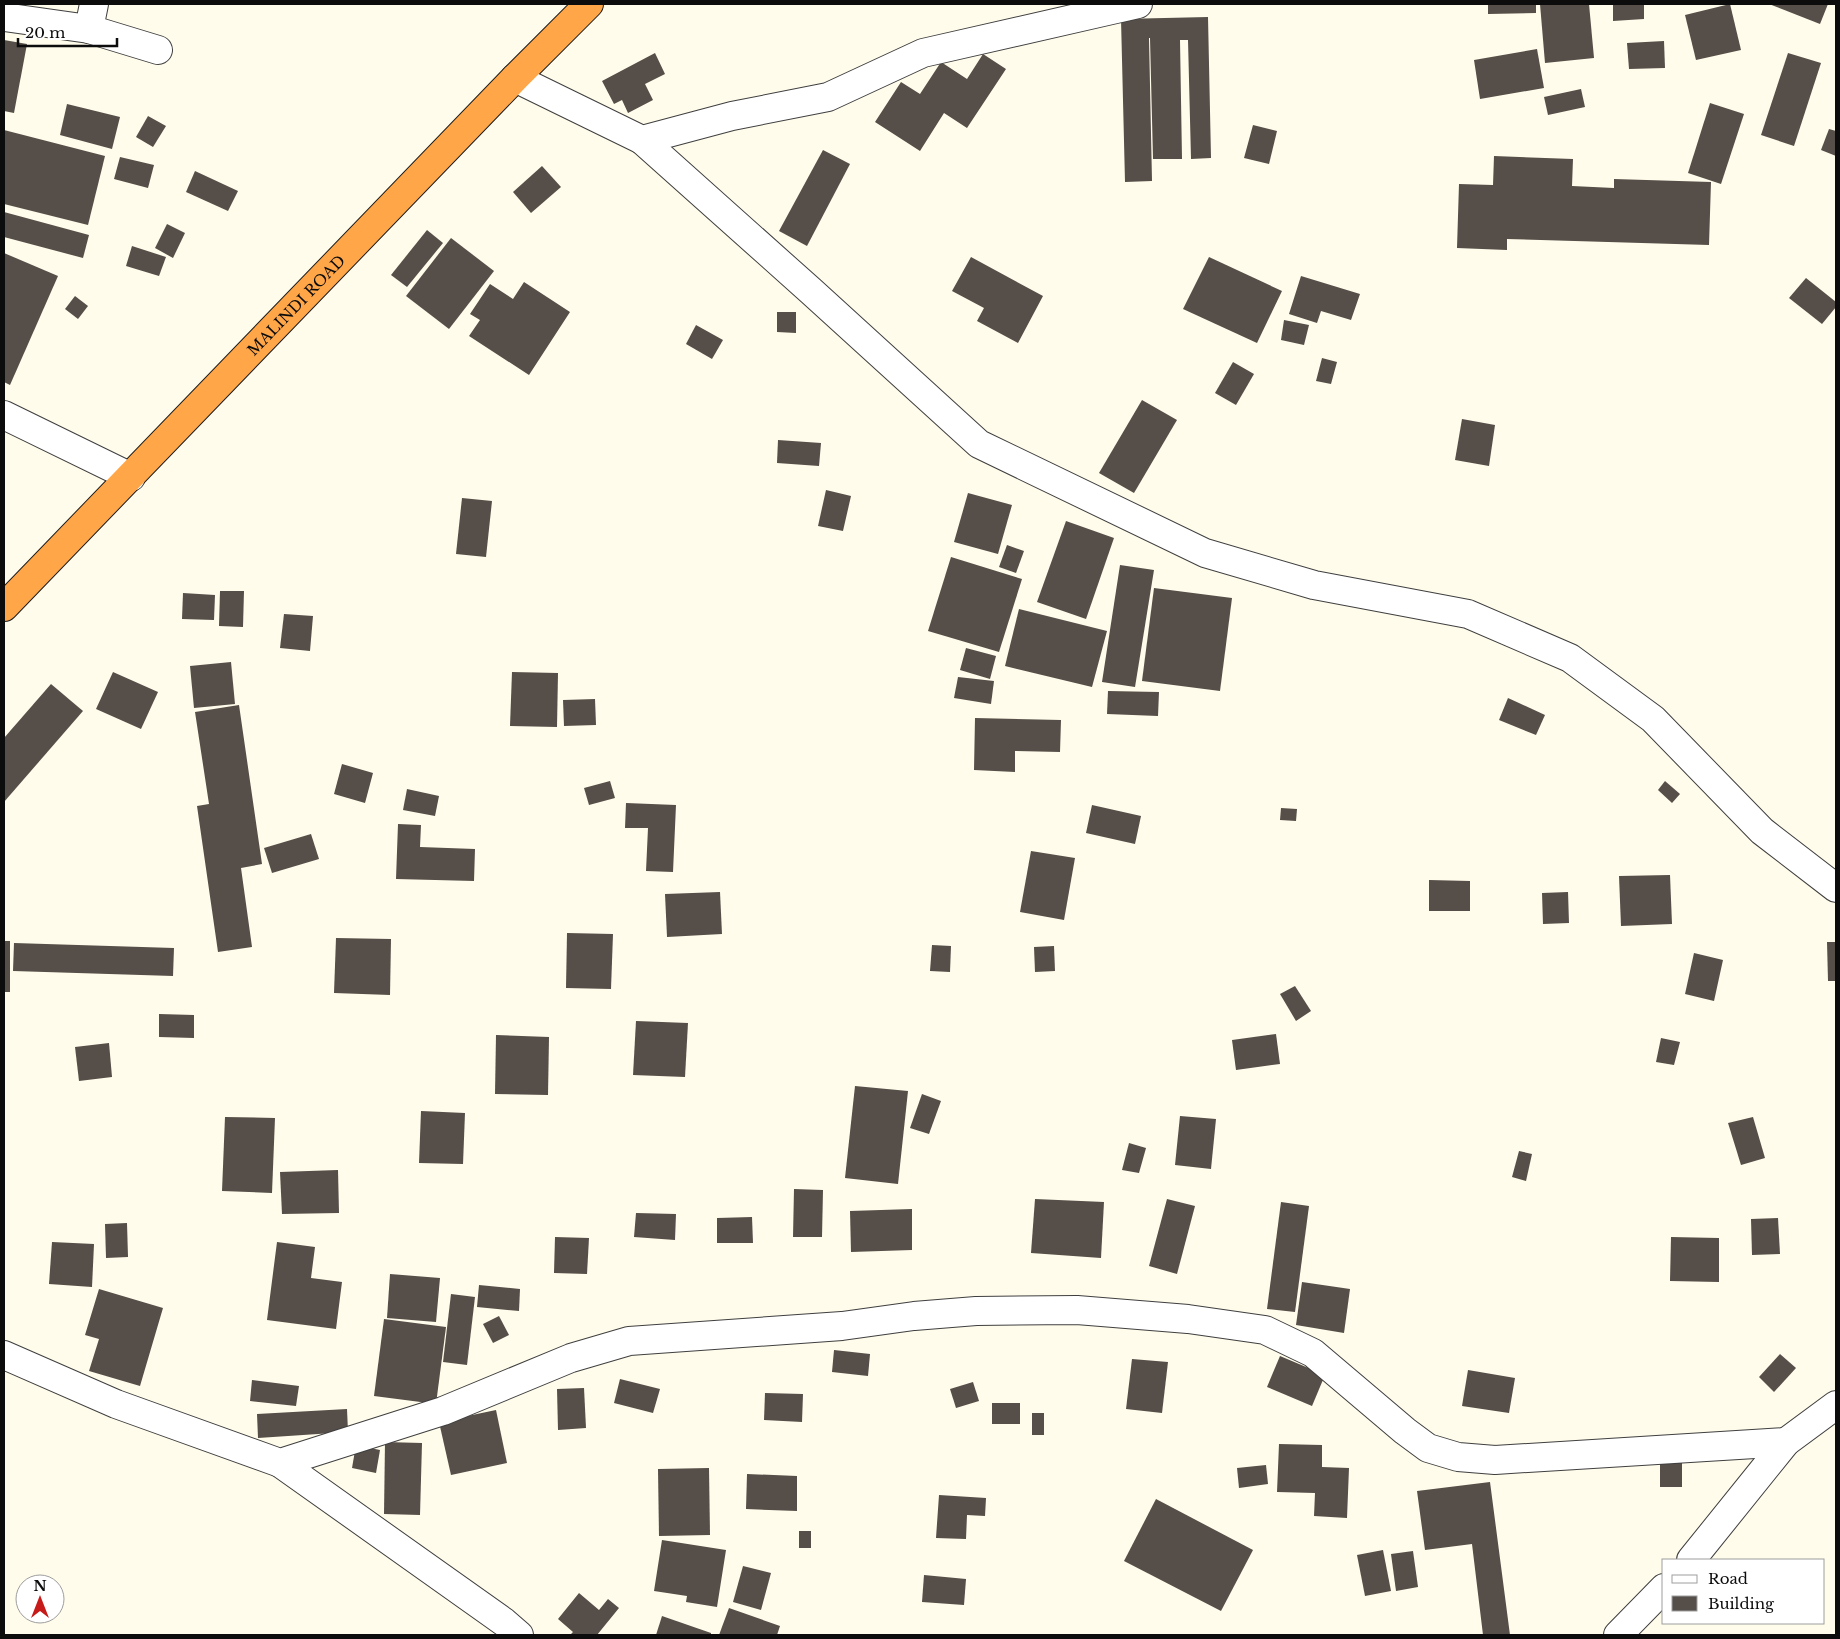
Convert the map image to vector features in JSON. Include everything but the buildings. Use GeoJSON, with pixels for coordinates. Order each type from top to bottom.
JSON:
{"type":"FeatureCollection","features":[{"type":"Feature","properties":{"kind":"highway","name":"MALINDI ROAD"},"geometry":{"type":"LineString","coordinates":[[4,607],[515,78],[589,4]]}},
{"type":"Feature","properties":{"kind":"street"},"geometry":{"type":"LineString","coordinates":[[642,140],[732,116],[828,96],[923,53],[1138,4]]}},
{"type":"Feature","properties":{"kind":"street"},"geometry":{"type":"LineString","coordinates":[[4,16],[91,16],[158,50]]}},
{"type":"Feature","properties":{"kind":"street"},"geometry":{"type":"LineString","coordinates":[[515,78],[642,140],[979,444],[1205,552],[1314,585],[1468,614],[1570,658],[1653,719],[1762,830],[1836,888]]}},
{"type":"Feature","properties":{"kind":"street"},"geometry":{"type":"LineString","coordinates":[[4,415],[131,477]]}},
{"type":"Feature","properties":{"kind":"street"},"geometry":{"type":"LineString","coordinates":[[280,1464],[444,1411],[571,1358],[629,1341],[842,1326],[976,1310],[1077,1310],[1188,1319],[1265,1330],[1313,1353],[1405,1431],[1428,1448],[1458,1457],[1495,1460],[1786,1442]]}},
{"type":"Feature","properties":{"kind":"street"},"geometry":{"type":"LineString","coordinates":[[4,1356],[116,1404],[280,1464],[504,1622],[519,1635]]}},
{"type":"Feature","properties":{"kind":"street"},"geometry":{"type":"LineString","coordinates":[[1692,1559],[1786,1442],[1836,1405]]}},
{"type":"Feature","properties":{"kind":"street"},"geometry":{"type":"LineString","coordinates":[[1618,1635],[1662,1590]]}}]}
